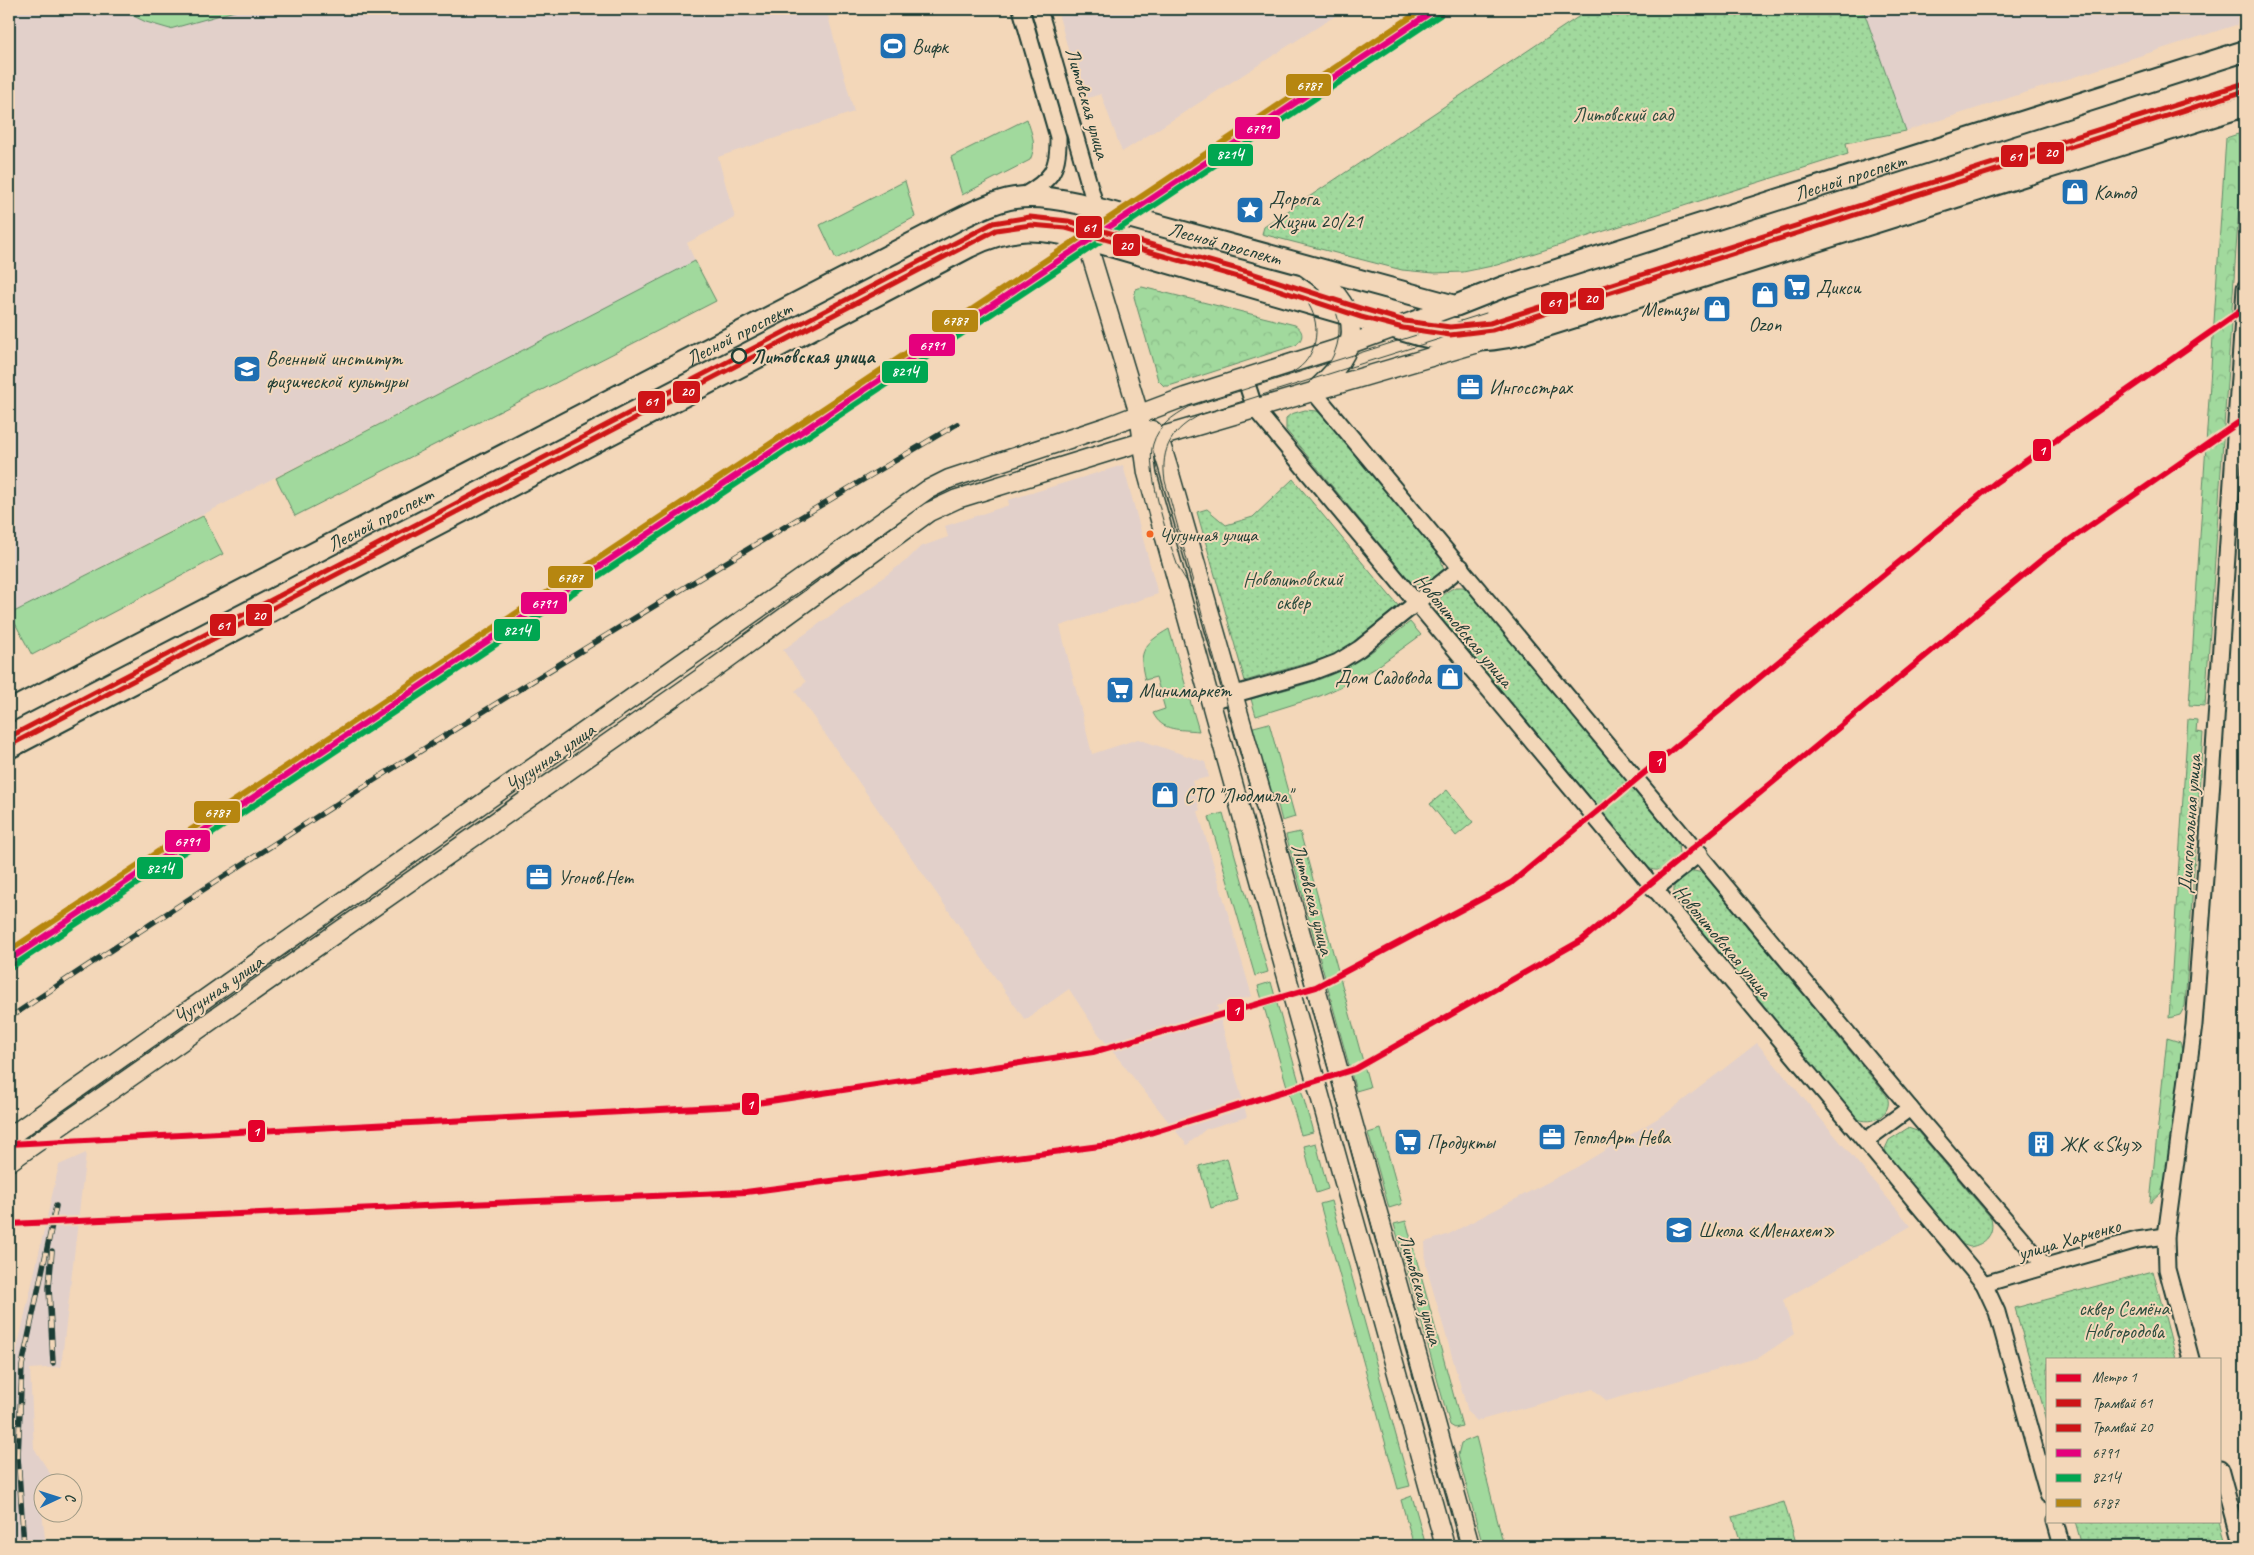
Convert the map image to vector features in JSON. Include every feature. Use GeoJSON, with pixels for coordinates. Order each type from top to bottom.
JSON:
{"type":"FeatureCollection","features":[{"type":"Feature","properties":{"kind":"main road","name":"Лесной проспект"},"geometry":{"type":"LineString","coordinates":[[9,711],[972,212],[1004,200],[1023,196],[1046,196],[1455,306],[1503,287],[2245,52]]}},
{"type":"Feature","properties":{"kind":"main road","name":"Лесной проспект"},"geometry":{"type":"LineString","coordinates":[[9,748],[985,239],[1009,232],[1032,229],[1050,230],[1394,329],[1439,340],[1485,341],[1527,332],[2245,106]]}},
{"type":"Feature","properties":{"kind":"main road"},"geometry":{"type":"LineString","coordinates":[[522,446],[537,473]]}},
{"type":"Feature","properties":{"kind":"street","name":"Литовская улица"},"geometry":{"type":"LineString","coordinates":[[1021,9],[1058,137],[1058,153],[1051,174],[1042,184],[1023,196]]}},
{"type":"Feature","properties":{"kind":"street","name":"Литовская улица"},"geometry":{"type":"LineString","coordinates":[[1039,9],[1096,208]]}},
{"type":"Feature","properties":{"kind":"street","name":"Литовская улица"},"geometry":{"type":"LineString","coordinates":[[1086,239],[1139,414],[1151,440],[1233,694],[1470,1546]]}},
{"type":"Feature","properties":{"kind":"street"},"geometry":{"type":"LineString","coordinates":[[1302,265],[1329,286],[1350,316],[1352,335],[1344,358],[1334,373],[1313,391]]}},
{"type":"Feature","properties":{"kind":"street","name":"Диагональная улица"},"geometry":{"type":"LineString","coordinates":[[2191,1358],[2167,1269],[2166,1236],[2194,1025],[2245,288]]}},
{"type":"Feature","properties":{"kind":"street","name":"Лесной проспект"},"geometry":{"type":"LineString","coordinates":[[1139,414],[1349,345],[1455,306]]}},
{"type":"Feature","properties":{"kind":"street","name":"Лесной проспект"},"geometry":{"type":"LineString","coordinates":[[1151,440],[1485,341]]}},
{"type":"Feature","properties":{"kind":"street","name":"Новолитовская улица"},"geometry":{"type":"LineString","coordinates":[[1244,378],[1255,409],[1984,1284],[1997,1312],[2046,1488]]}},
{"type":"Feature","properties":{"kind":"street","name":"Новолитовская улица"},"geometry":{"type":"LineString","coordinates":[[1313,391],[1700,853],[1910,1108],[2045,1266]]}},
{"type":"Feature","properties":{"kind":"street","name":"Чугунная улица"},"geometry":{"type":"LineString","coordinates":[[9,1137],[927,490],[949,479],[1139,414]]}},
{"type":"Feature","properties":{"kind":"street","name":"Литовская улица"},"geometry":{"type":"LineString","coordinates":[[1151,440],[1147,474],[1445,1546]]}},
{"type":"Feature","properties":{"kind":"street","name":"Чугунная улица"},"geometry":{"type":"LineString","coordinates":[[9,1162],[701,678],[929,512],[957,499],[1151,440]]}},
{"type":"Feature","properties":{"kind":"street"},"geometry":{"type":"LineString","coordinates":[[1211,701],[1312,672],[1338,662],[1359,649],[1461,567]]}},
{"type":"Feature","properties":{"kind":"street"},"geometry":{"type":"LineString","coordinates":[[1654,890],[1700,853]]}},
{"type":"Feature","properties":{"kind":"street"},"geometry":{"type":"LineString","coordinates":[[1865,1142],[1910,1108]]}},
{"type":"Feature","properties":{"kind":"street","name":"улица Харченко"},"geometry":{"type":"LineString","coordinates":[[1984,1284],[2137,1240],[2166,1236]]}},
{"type":"Feature","properties":{"kind":"street"},"geometry":{"type":"LineString","coordinates":[[2222,1475],[2241,1546]]}},
{"type":"Feature","properties":{"kind":"street"},"geometry":{"type":"LineString","coordinates":[[2055,1522],[2062,1546]]}},
{"type":"Feature","properties":{"kind":"shaded area","name":"Военный институт физической культуры"},"geometry":{"type":"Polygon","coordinates":[[[9,9],[826,9],[854,112],[718,157],[735,218],[687,243],[695,261],[10,614],[9,9]]]}},
{"type":"Feature","properties":{"kind":"shaded area"},"geometry":{"type":"Polygon","coordinates":[[[1057,9],[1346,9],[1122,152],[1101,94],[1082,100],[1057,9]]]}},
{"type":"Feature","properties":{"kind":"shaded area"},"geometry":{"type":"Polygon","coordinates":[[[1863,9],[2245,9],[2245,22],[1906,131],[1863,9]]]}},
{"type":"Feature","properties":{"kind":"shaded area"},"geometry":{"type":"Polygon","coordinates":[[[1123,465],[1158,594],[1060,626],[1092,754],[1138,739],[1205,762],[1209,777],[1192,781],[1200,810],[1198,811],[1252,996],[1217,1006],[1247,1117],[1206,1129],[1187,1145],[1098,1033],[1069,989],[1025,1020],[795,691],[806,682],[783,650],[907,560],[920,547],[948,537],[945,526],[1009,505],[1008,500],[1123,465]]]}},
{"type":"Feature","properties":{"kind":"shaded area","name":"Школа «Менахем»"},"geometry":{"type":"Polygon","coordinates":[[[1757,1043],[1911,1226],[1783,1300],[1794,1334],[1760,1357],[1607,1401],[1593,1389],[1477,1421],[1468,1412],[1426,1266],[1425,1242],[1447,1235],[1577,1167],[1668,1112],[1757,1043]]]}},
{"type":"Feature","properties":{"kind":"shaded area"},"geometry":{"type":"Polygon","coordinates":[[[86,1153],[61,1367],[30,1369],[34,1448],[49,1472],[32,1472],[32,1522],[43,1522],[46,1546],[14,1546],[10,1508],[14,1362],[59,1165],[86,1153]]]}},
{"type":"Feature","properties":{"kind":"green space"},"geometry":{"type":"Polygon","coordinates":[[[119,9],[242,9],[170,29],[146,22],[119,9]]]}},
{"type":"Feature","properties":{"kind":"green space","name":"Литовский сад"},"geometry":{"type":"Polygon","coordinates":[[[1590,9],[1863,9],[1906,131],[1846,143],[1848,154],[1497,265],[1463,272],[1434,273],[1402,270],[1262,234],[1264,227],[1590,9]]]}},
{"type":"Feature","properties":{"kind":"green space"},"geometry":{"type":"Polygon","coordinates":[[[1027,119],[1033,144],[1030,160],[962,195],[951,157],[1027,119]]]}},
{"type":"Feature","properties":{"kind":"green space"},"geometry":{"type":"Polygon","coordinates":[[[2238,134],[2243,147],[2205,706],[2189,705],[2226,138],[2238,134]]]}},
{"type":"Feature","properties":{"kind":"green space"},"geometry":{"type":"Polygon","coordinates":[[[905,181],[915,217],[836,259],[820,225],[905,181]]]}},
{"type":"Feature","properties":{"kind":"green space"},"geometry":{"type":"Polygon","coordinates":[[[695,261],[716,301],[295,516],[276,478],[695,261]]]}},
{"type":"Feature","properties":{"kind":"green space"},"geometry":{"type":"Polygon","coordinates":[[[1142,287],[1295,325],[1300,330],[1302,337],[1296,345],[1164,386],[1158,380],[1134,297],[1136,289],[1142,287]]]}},
{"type":"Feature","properties":{"kind":"green space"},"geometry":{"type":"Polygon","coordinates":[[[1305,410],[1317,411],[1322,415],[1440,556],[1444,570],[1441,576],[1422,587],[1411,582],[1286,430],[1286,418],[1291,414],[1305,410]]]}},
{"type":"Feature","properties":{"kind":"green space","name":"Новолитовский сквер"},"geometry":{"type":"Polygon","coordinates":[[[1293,479],[1400,608],[1342,653],[1245,681],[1197,512],[1207,509],[1226,525],[1253,517],[1293,479]]]}},
{"type":"Feature","properties":{"kind":"green space"},"geometry":{"type":"Polygon","coordinates":[[[203,516],[223,554],[32,655],[10,614],[203,516]]]}},
{"type":"Feature","properties":{"kind":"green space"},"geometry":{"type":"Polygon","coordinates":[[[1456,587],[1463,587],[1469,591],[1678,843],[1679,854],[1670,864],[1657,870],[1649,868],[1438,614],[1437,605],[1441,598],[1456,587]]]}},
{"type":"Feature","properties":{"kind":"green space"},"geometry":{"type":"Polygon","coordinates":[[[1410,622],[1421,635],[1374,669],[1320,696],[1256,716],[1251,699],[1309,683],[1332,674],[1361,659],[1410,622]]]}},
{"type":"Feature","properties":{"kind":"green space"},"geometry":{"type":"Polygon","coordinates":[[[1169,629],[1199,731],[1166,727],[1161,724],[1153,713],[1165,709],[1156,677],[1145,680],[1142,662],[1143,655],[1145,649],[1154,639],[1169,629]]]}},
{"type":"Feature","properties":{"kind":"green space"},"geometry":{"type":"Polygon","coordinates":[[[2188,719],[2197,720],[2196,732],[2203,733],[2185,1006],[2180,1015],[2169,1018],[2188,719]]]}},
{"type":"Feature","properties":{"kind":"green space"},"geometry":{"type":"Polygon","coordinates":[[[1269,723],[1295,817],[1282,821],[1276,797],[1269,795],[1250,728],[1269,723]]]}},
{"type":"Feature","properties":{"kind":"green space"},"geometry":{"type":"Polygon","coordinates":[[[1447,790],[1473,822],[1456,836],[1430,804],[1447,790]]]}},
{"type":"Feature","properties":{"kind":"green space"},"geometry":{"type":"Polygon","coordinates":[[[1223,813],[1268,972],[1255,976],[1209,817],[1223,813]]]}},
{"type":"Feature","properties":{"kind":"green space"},"geometry":{"type":"Polygon","coordinates":[[[1300,832],[1370,1087],[1356,1091],[1286,835],[1300,832]]]}},
{"type":"Feature","properties":{"kind":"green space"},"geometry":{"type":"Polygon","coordinates":[[[1689,872],[1703,873],[1887,1096],[1887,1108],[1880,1117],[1869,1121],[1856,1118],[1674,898],[1674,886],[1689,872]]]}},
{"type":"Feature","properties":{"kind":"green space"},"geometry":{"type":"Polygon","coordinates":[[[1271,982],[1313,1132],[1301,1135],[1258,986],[1271,982]]]}},
{"type":"Feature","properties":{"kind":"green space"},"geometry":{"type":"Polygon","coordinates":[[[2167,1038],[2180,1042],[2182,1049],[2165,1181],[2161,1193],[2150,1203],[2167,1038]]]}},
{"type":"Feature","properties":{"kind":"green space"},"geometry":{"type":"Polygon","coordinates":[[[1908,1128],[1917,1131],[1991,1218],[1992,1229],[1985,1241],[1970,1247],[1961,1244],[1887,1155],[1885,1149],[1889,1140],[1908,1128]]]}},
{"type":"Feature","properties":{"kind":"green space"},"geometry":{"type":"Polygon","coordinates":[[[1381,1129],[1402,1204],[1389,1208],[1368,1133],[1381,1129]]]}},
{"type":"Feature","properties":{"kind":"green space"},"geometry":{"type":"Polygon","coordinates":[[[1316,1143],[1328,1189],[1316,1193],[1304,1146],[1316,1143]]]}},
{"type":"Feature","properties":{"kind":"green space"},"geometry":{"type":"Polygon","coordinates":[[[1227,1158],[1238,1200],[1211,1208],[1199,1166],[1227,1158]]]}},
{"type":"Feature","properties":{"kind":"green space"},"geometry":{"type":"Polygon","coordinates":[[[1331,1201],[1410,1486],[1398,1489],[1320,1204],[1331,1201]]]}},
{"type":"Feature","properties":{"kind":"green space"},"geometry":{"type":"Polygon","coordinates":[[[1406,1221],[1462,1426],[1455,1428],[1450,1425],[1394,1224],[1406,1221]]]}},
{"type":"Feature","properties":{"kind":"green space","name":"сквер Семёна Новгородова"},"geometry":{"type":"Polygon","coordinates":[[[2153,1271],[2176,1358],[2046,1358],[2046,1417],[2015,1308],[2153,1271]]]}},
{"type":"Feature","properties":{"kind":"green space"},"geometry":{"type":"Polygon","coordinates":[[[1476,1437],[1504,1546],[1483,1546],[1458,1455],[1461,1443],[1476,1437]]]}},
{"type":"Feature","properties":{"kind":"green space"},"geometry":{"type":"Polygon","coordinates":[[[1412,1496],[1426,1546],[1414,1546],[1401,1500],[1412,1496]]]}},
{"type":"Feature","properties":{"kind":"green space"},"geometry":{"type":"Polygon","coordinates":[[[1784,1502],[1797,1546],[1718,1546],[1740,1540],[1733,1517],[1784,1502]]]}},
{"type":"Feature","properties":{"kind":"green space"},"geometry":{"type":"Polygon","coordinates":[[[2075,1522],[2219,1522],[2226,1546],[2082,1546],[2075,1522]]]}},
{"type":"Feature","properties":{"kind":"tram line","name":"61"},"geometry":{"type":"LineString","coordinates":[[9,737],[993,223],[1030,217],[1068,221],[1248,272],[1405,321],[1450,327],[1490,323],[2245,83]]}},
{"type":"Feature","properties":{"kind":"tram line","name":"20"},"geometry":{"type":"LineString","coordinates":[[12,744],[996,230],[1031,225],[1066,228],[1245,279],[1361,317],[1403,328],[1450,335],[1492,330],[2245,91]]}},
{"type":"Feature","properties":{"kind":"tram line"},"geometry":{"type":"LineString","coordinates":[[1302,278],[1312,284],[1327,298],[1337,314],[1339,323],[1337,345],[1327,366]]}},
{"type":"Feature","properties":{"kind":"tram line"},"geometry":{"type":"LineString","coordinates":[[1282,283],[1297,292],[1306,301],[1313,314],[1315,323],[1315,342],[1312,351],[1301,366],[1293,372]]}},
{"type":"Feature","properties":{"kind":"tram line"},"geometry":{"type":"LineString","coordinates":[[1190,587],[1178,567],[1168,538],[1152,469],[1151,455],[1153,444],[1158,432],[1167,422],[1189,407],[1486,313]]}},
{"type":"Feature","properties":{"kind":"tram line"},"geometry":{"type":"LineString","coordinates":[[1461,1546],[1165,481],[1164,459],[1170,441],[1176,433],[1183,426],[1202,414],[1490,323]]}},
{"type":"Feature","properties":{"kind":"railway"},"geometry":{"type":"LineString","coordinates":[[9,1018],[243,864],[479,714],[957,424]]}},
{"type":"Feature","properties":{"kind":"railway"},"geometry":{"type":"LineString","coordinates":[[24,1546],[18,1457],[22,1366],[56,1206]]}},
{"type":"Feature","properties":{"kind":"railway"},"geometry":{"type":"LineString","coordinates":[[52,1251],[49,1288],[53,1363]]}},
{"type":"Feature","properties":{"kind":"metro line","name":"1"},"geometry":{"type":"LineString","coordinates":[[9,1144],[737,1106],[1093,1052],[1316,987],[1511,883],[1996,482],[2245,308]]}},
{"type":"Feature","properties":{"kind":"metro line","name":"1"},"geometry":{"type":"LineString","coordinates":[[9,1224],[746,1192],[1115,1144],[1355,1069],[1582,940],[2045,557],[2245,418]]}},
{"type":"Feature","properties":{"kind":"transit line","name":"6787"},"geometry":{"type":"LineString","coordinates":[[9,951],[1423,9]]}},
{"type":"Feature","properties":{"kind":"transit line","name":"6791"},"geometry":{"type":"LineString","coordinates":[[9,960],[1436,9]]}},
{"type":"Feature","properties":{"kind":"transit line","name":"821Ч"},"geometry":{"type":"LineString","coordinates":[[13,966],[1440,15]]}},
{"type":"Feature","properties":{"kind":"place","name":"Вифк"},"geometry":{"type":"Point","coordinates":[893,46]}},
{"type":"Feature","properties":{"kind":"place","name":"Катод"},"geometry":{"type":"Point","coordinates":[2075,192]}},
{"type":"Feature","properties":{"kind":"place","name":"Дорога Жизни 20/21"},"geometry":{"type":"Point","coordinates":[1250,210]}},
{"type":"Feature","properties":{"kind":"place","name":"Дикси"},"geometry":{"type":"Point","coordinates":[1797,287]}},
{"type":"Feature","properties":{"kind":"place","name":"Ozon"},"geometry":{"type":"Point","coordinates":[1765,295]}},
{"type":"Feature","properties":{"kind":"place","name":"Метизы"},"geometry":{"type":"Point","coordinates":[1717,309]}},
{"type":"Feature","properties":{"kind":"place","name":"Литовская улица"},"geometry":{"type":"Point","coordinates":[739,356]}},
{"type":"Feature","properties":{"kind":"place","name":"Военный институт физической культуры"},"geometry":{"type":"Point","coordinates":[247,369]}},
{"type":"Feature","properties":{"kind":"place","name":"Ингосстрах"},"geometry":{"type":"Point","coordinates":[1470,387]}},
{"type":"Feature","properties":{"kind":"place","name":"Чугунная улица"},"geometry":{"type":"Point","coordinates":[1150,534]}},
{"type":"Feature","properties":{"kind":"place","name":"Дом Садовода"},"geometry":{"type":"Point","coordinates":[1450,677]}},
{"type":"Feature","properties":{"kind":"place","name":"Минимаркет"},"geometry":{"type":"Point","coordinates":[1120,690]}},
{"type":"Feature","properties":{"kind":"place","name":"СТО \"Людмила\""},"geometry":{"type":"Point","coordinates":[1165,795]}},
{"type":"Feature","properties":{"kind":"place","name":"Угонов.Нет"},"geometry":{"type":"Point","coordinates":[539,877]}},
{"type":"Feature","properties":{"kind":"place","name":"ТеплоАрт Нева"},"geometry":{"type":"Point","coordinates":[1552,1137]}},
{"type":"Feature","properties":{"kind":"place","name":"Продукты"},"geometry":{"type":"Point","coordinates":[1408,1142]}},
{"type":"Feature","properties":{"kind":"place","name":"ЖК «Sky»"},"geometry":{"type":"Point","coordinates":[2041,1144]}},
{"type":"Feature","properties":{"kind":"place","name":"Школа «Менахем»"},"geometry":{"type":"Point","coordinates":[1679,1230]}}]}
